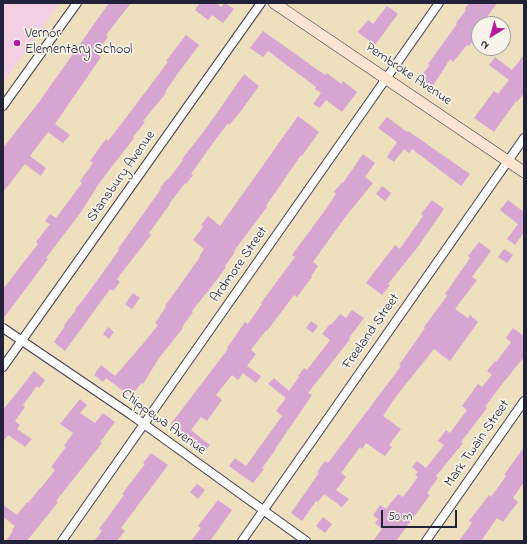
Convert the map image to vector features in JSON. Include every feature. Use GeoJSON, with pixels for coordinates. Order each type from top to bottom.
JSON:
{"type":"FeatureCollection","features":[{"type":"Feature","properties":{"kind":"street"},"geometry":{"type":"LineString","coordinates":[[3,106],[76,3]]}},
{"type":"Feature","properties":{"kind":"street","name":"Stansbury Avenue"},"geometry":{"type":"LineString","coordinates":[[3,366],[261,3]]}},
{"type":"Feature","properties":{"kind":"street","name":"Pembroke Avenue"},"geometry":{"type":"LineString","coordinates":[[274,3],[524,172]]}},
{"type":"Feature","properties":{"kind":"street","name":"Ardmore Street"},"geometry":{"type":"LineString","coordinates":[[62,541],[439,3]]}},
{"type":"Feature","properties":{"kind":"street","name":"Freeland Street"},"geometry":{"type":"LineString","coordinates":[[242,541],[524,138]]}},
{"type":"Feature","properties":{"kind":"street","name":"Chippewa Avenue"},"geometry":{"type":"LineString","coordinates":[[3,328],[144,424],[306,541]]}},
{"type":"Feature","properties":{"kind":"street","name":"Mark Twain Street"},"geometry":{"type":"LineString","coordinates":[[426,541],[524,401]]}},
{"type":"Feature","properties":{"kind":"shaded area","name":"Vernor Elementary School"},"geometry":{"type":"Polygon","coordinates":[[[3,3],[60,3],[3,83],[3,3]]]}},
{"type":"Feature","properties":{"kind":"building"},"geometry":{"type":"Polygon","coordinates":[[[109,3],[131,3],[106,35],[108,37],[96,53],[101,57],[55,124],[70,135],[63,143],[48,132],[30,156],[46,168],[41,176],[25,164],[3,192],[3,148],[39,102],[109,3]]]}},
{"type":"Feature","properties":{"kind":"building"},"geometry":{"type":"Polygon","coordinates":[[[200,3],[216,3],[221,7],[225,3],[234,9],[223,23],[212,15],[208,20],[195,10],[200,3]]]}},
{"type":"Feature","properties":{"kind":"building"},"geometry":{"type":"Polygon","coordinates":[[[469,3],[497,3],[488,16],[471,16],[471,43],[469,46],[467,45],[453,62],[450,59],[431,89],[418,80],[430,65],[428,64],[457,24],[456,23],[466,10],[465,8],[469,3]]]}},
{"type":"Feature","properties":{"kind":"building"},"geometry":{"type":"Polygon","coordinates":[[[387,6],[398,14],[375,45],[358,32],[368,20],[373,24],[387,6]]]}},
{"type":"Feature","properties":{"kind":"building"},"geometry":{"type":"Polygon","coordinates":[[[263,31],[325,75],[327,73],[341,84],[343,81],[357,92],[342,112],[326,100],[320,108],[313,104],[321,93],[315,89],[316,87],[268,51],[263,57],[250,48],[263,31]]]}},
{"type":"Feature","properties":{"kind":"building"},"geometry":{"type":"Polygon","coordinates":[[[186,35],[199,45],[165,92],[166,93],[143,121],[145,122],[100,182],[81,212],[46,258],[48,259],[3,319],[3,289],[38,244],[36,242],[50,224],[45,221],[50,214],[56,218],[82,183],[80,181],[93,163],[90,161],[106,139],[108,141],[119,127],[168,62],[166,61],[186,35]]]}},
{"type":"Feature","properties":{"kind":"building"},"geometry":{"type":"Polygon","coordinates":[[[524,55],[524,93],[517,102],[516,101],[494,132],[474,118],[494,91],[498,94],[509,80],[489,65],[495,57],[512,70],[524,55]]]}},
{"type":"Feature","properties":{"kind":"building"},"geometry":{"type":"Polygon","coordinates":[[[244,74],[259,86],[241,111],[229,125],[228,123],[191,174],[193,175],[169,204],[149,233],[151,235],[117,279],[120,282],[113,291],[110,289],[65,351],[54,342],[65,326],[64,325],[119,250],[118,249],[161,189],[160,188],[183,160],[182,159],[205,130],[244,74]]]}},
{"type":"Feature","properties":{"kind":"building"},"geometry":{"type":"Polygon","coordinates":[[[298,116],[319,132],[302,156],[301,155],[266,206],[267,207],[234,251],[235,252],[219,277],[192,311],[193,312],[182,327],[183,328],[159,358],[143,384],[141,383],[131,397],[106,378],[103,382],[94,375],[101,365],[115,376],[158,325],[155,323],[166,307],[165,306],[200,257],[204,249],[193,240],[203,227],[201,225],[208,216],[220,226],[298,116]]]}},
{"type":"Feature","properties":{"kind":"building"},"geometry":{"type":"Polygon","coordinates":[[[387,117],[470,174],[461,186],[412,149],[409,153],[404,149],[394,162],[387,157],[397,142],[378,128],[387,117]]]}},
{"type":"Feature","properties":{"kind":"building"},"geometry":{"type":"Polygon","coordinates":[[[363,154],[375,163],[365,177],[373,183],[346,216],[313,262],[318,266],[311,276],[312,277],[297,297],[294,295],[251,350],[256,354],[247,366],[261,376],[256,383],[243,373],[238,380],[232,375],[216,395],[222,400],[207,421],[201,417],[191,430],[210,445],[204,452],[170,425],[228,349],[227,348],[245,322],[248,324],[262,304],[261,303],[295,257],[292,255],[336,194],[334,192],[342,182],[343,183],[363,154]]]}},
{"type":"Feature","properties":{"kind":"building"},"geometry":{"type":"Polygon","coordinates":[[[382,186],[391,193],[385,201],[376,194],[382,186]]]}},
{"type":"Feature","properties":{"kind":"building"},"geometry":{"type":"Polygon","coordinates":[[[432,200],[444,209],[417,248],[388,284],[390,285],[382,295],[366,283],[395,245],[400,249],[423,216],[421,214],[432,200]]]}},
{"type":"Feature","properties":{"kind":"building"},"geometry":{"type":"Polygon","coordinates":[[[508,200],[524,212],[524,232],[515,245],[507,239],[518,224],[500,210],[508,200]]]}},
{"type":"Feature","properties":{"kind":"building"},"geometry":{"type":"Polygon","coordinates":[[[479,242],[491,251],[472,277],[477,280],[455,309],[468,318],[470,315],[478,322],[450,361],[434,349],[394,399],[383,416],[401,429],[389,445],[392,447],[385,456],[366,443],[362,449],[360,447],[341,473],[346,477],[336,490],[349,499],[342,507],[324,494],[318,502],[316,501],[302,521],[291,513],[319,473],[317,472],[325,461],[328,463],[401,366],[399,365],[447,296],[445,294],[470,258],[468,256],[479,242]]]}},
{"type":"Feature","properties":{"kind":"building"},"geometry":{"type":"Polygon","coordinates":[[[504,249],[513,255],[507,263],[498,257],[504,249]]]}},
{"type":"Feature","properties":{"kind":"building"},"geometry":{"type":"Polygon","coordinates":[[[133,293],[140,298],[132,309],[125,304],[133,293]]]}},
{"type":"Feature","properties":{"kind":"building"},"geometry":{"type":"Polygon","coordinates":[[[352,310],[364,318],[349,338],[350,339],[308,393],[312,395],[262,468],[264,469],[253,483],[229,466],[235,458],[246,466],[282,416],[276,411],[286,398],[268,384],[274,378],[289,391],[304,368],[307,370],[330,340],[322,334],[340,314],[346,318],[352,310]]]}},
{"type":"Feature","properties":{"kind":"building"},"geometry":{"type":"Polygon","coordinates":[[[311,321],[318,326],[313,333],[306,328],[311,321]]]}},
{"type":"Feature","properties":{"kind":"building"},"geometry":{"type":"Polygon","coordinates":[[[108,327],[114,332],[109,339],[103,334],[108,327]]]}},
{"type":"Feature","properties":{"kind":"building"},"geometry":{"type":"Polygon","coordinates":[[[513,328],[524,336],[524,357],[485,407],[487,408],[461,442],[463,443],[436,476],[438,478],[427,493],[430,495],[396,541],[373,541],[382,529],[375,523],[378,519],[373,515],[380,505],[386,509],[398,494],[403,497],[418,477],[415,475],[418,472],[412,467],[417,461],[426,468],[444,445],[438,441],[446,430],[450,433],[467,410],[462,406],[478,384],[482,387],[492,375],[487,371],[511,342],[506,338],[513,328]]]}},
{"type":"Feature","properties":{"kind":"building"},"geometry":{"type":"Polygon","coordinates":[[[34,371],[45,380],[39,388],[37,386],[23,405],[25,407],[15,421],[20,425],[17,429],[32,439],[25,447],[8,435],[3,442],[3,410],[34,371]]]}},
{"type":"Feature","properties":{"kind":"building"},"geometry":{"type":"Polygon","coordinates":[[[80,399],[87,405],[80,413],[95,423],[103,413],[115,422],[100,442],[102,443],[56,501],[58,502],[27,541],[6,541],[15,526],[3,517],[3,505],[17,515],[55,470],[51,467],[66,447],[64,446],[73,433],[60,424],[80,399]]]}},
{"type":"Feature","properties":{"kind":"building"},"geometry":{"type":"Polygon","coordinates":[[[524,447],[524,482],[513,498],[518,502],[503,522],[497,518],[481,541],[459,541],[472,523],[469,521],[489,495],[491,497],[506,476],[504,475],[524,447]]]}},
{"type":"Feature","properties":{"kind":"building"},"geometry":{"type":"Polygon","coordinates":[[[151,453],[168,465],[121,528],[125,531],[117,541],[94,541],[102,531],[99,529],[124,495],[122,494],[145,464],[143,463],[151,453]]]}},
{"type":"Feature","properties":{"kind":"building"},"geometry":{"type":"Polygon","coordinates":[[[197,484],[205,490],[198,499],[190,492],[197,484]]]}},
{"type":"Feature","properties":{"kind":"building"},"geometry":{"type":"Polygon","coordinates":[[[218,500],[232,510],[210,541],[191,541],[201,528],[198,526],[218,500]]]}},
{"type":"Feature","properties":{"kind":"building"},"geometry":{"type":"Polygon","coordinates":[[[323,517],[332,524],[325,533],[316,526],[323,517]]]}},
{"type":"Feature","properties":{"kind":"place","name":"Vernor Elementary School"},"geometry":{"type":"Point","coordinates":[17,43]}}]}
